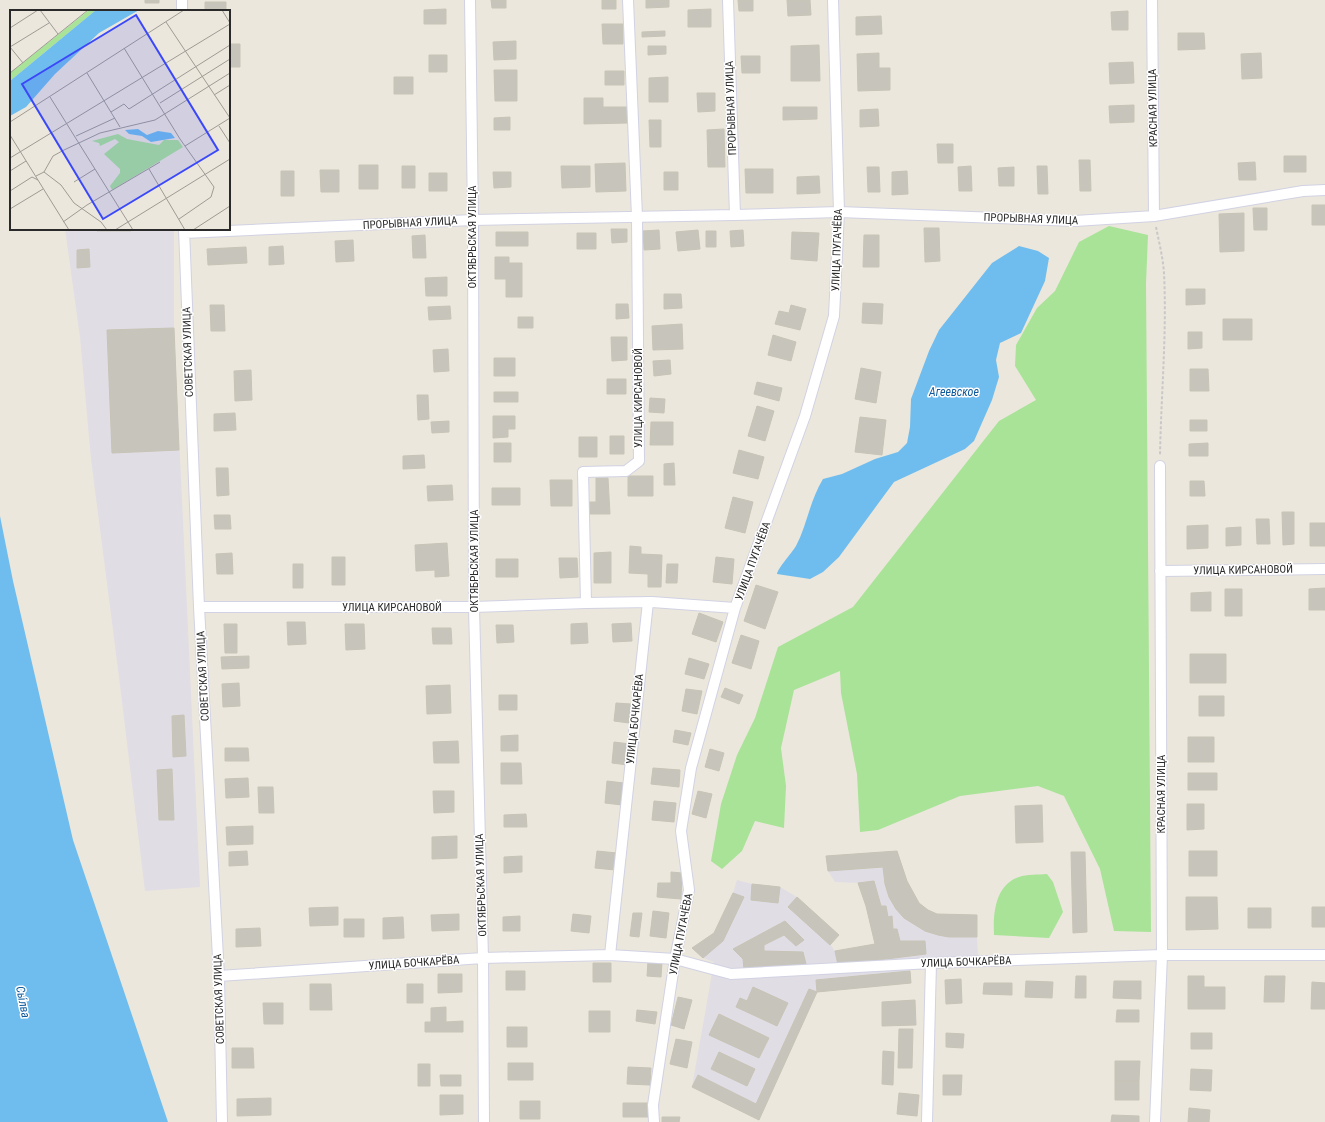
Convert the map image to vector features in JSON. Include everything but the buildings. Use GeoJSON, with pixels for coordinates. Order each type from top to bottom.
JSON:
{"type":"FeatureCollection","features":[{"type":"Feature","properties":{"kind":"street","name":"ОКТЯБРЬСКАЯ УЛИЦА"},"geometry":{"type":"LineString","coordinates":[[470,0],[474,607],[484,958],[484,1122]]}},
{"type":"Feature","properties":{"kind":"street"},"geometry":{"type":"LineString","coordinates":[[628,0],[637,217]]}},
{"type":"Feature","properties":{"kind":"street","name":"ПРОРЫВНАЯ УЛИЦА"},"geometry":{"type":"LineString","coordinates":[[728,0],[735,216]]}},
{"type":"Feature","properties":{"kind":"street","name":"УЛИЦА ПУГАЧЁВА"},"geometry":{"type":"LineString","coordinates":[[654,1122],[653,1105],[675,959],[690,890],[682,831],[692,768],[735,608],[805,416],[834,316],[839,212],[833,0]]}},
{"type":"Feature","properties":{"kind":"street","name":"КРАСНАЯ УЛИЦА"},"geometry":{"type":"LineString","coordinates":[[1152,0],[1154,216]]}},
{"type":"Feature","properties":{"kind":"street","name":"ПРОРЫВНАЯ УЛИЦА"},"geometry":{"type":"LineString","coordinates":[[230,229],[472,220],[735,216],[839,212],[1075,221],[1154,216],[1303,191],[1325,190]]}},
{"type":"Feature","properties":{"kind":"street","name":"УЛИЦА КИРСАНОВОЙ"},"geometry":{"type":"LineString","coordinates":[[586,602],[583,472],[626,471],[639,461],[637,217]]}},
{"type":"Feature","properties":{"kind":"street","name":"ПРОРЫВНАЯ УЛИЦА"},"geometry":{"type":"LineString","coordinates":[[184,231],[210,230]]}},
{"type":"Feature","properties":{"kind":"street","name":"СОВЕТСКАЯ УЛИЦА"},"geometry":{"type":"LineString","coordinates":[[184,231],[199,607],[219,976],[222,1122]]}},
{"type":"Feature","properties":{"kind":"street","name":"КРАСНАЯ УЛИЦА"},"geometry":{"type":"LineString","coordinates":[[1155,1122],[1162,955],[1160,466]]}},
{"type":"Feature","properties":{"kind":"street","name":"УЛИЦА КИРСАНОВОЙ"},"geometry":{"type":"LineString","coordinates":[[1160,572],[1325,569]]}},
{"type":"Feature","properties":{"kind":"street","name":"УЛИЦА КИРСАНОВОЙ"},"geometry":{"type":"LineString","coordinates":[[199,607],[474,607],[586,602],[648,602],[735,608]]}},
{"type":"Feature","properties":{"kind":"street","name":"УЛИЦА БОЧКАРЁВА"},"geometry":{"type":"LineString","coordinates":[[610,955],[648,602]]}},
{"type":"Feature","properties":{"kind":"street","name":"УЛИЦА БОЧКАРЁВА"},"geometry":{"type":"LineString","coordinates":[[219,976],[484,958],[610,955],[675,959],[731,974],[930,963],[1162,955],[1325,955]]}},
{"type":"Feature","properties":{"kind":"street"},"geometry":{"type":"LineString","coordinates":[[927,1122],[930,963]]}},
{"type":"Feature","properties":{"kind":"path"},"geometry":{"type":"LineString","coordinates":[[1154,216],[1164,271],[1164,341],[1160,466]]}},
{"type":"Feature","properties":{"kind":"shaded area"},"geometry":{"type":"Polygon","coordinates":[[[65,230],[174,230],[174,328],[200,887],[145,891],[91,459],[80,337],[65,230]]]}},
{"type":"Feature","properties":{"kind":"shaded area"},"geometry":{"type":"Polygon","coordinates":[[[897,851],[907,881],[919,903],[928,910],[937,914],[977,915],[978,956],[909,960],[911,983],[817,992],[759,1120],[692,1087],[714,962],[703,958],[692,948],[714,933],[733,893],[737,880],[752,884],[780,887],[797,897],[839,935],[830,944],[835,951],[875,945],[866,906],[858,883],[835,882],[828,871],[826,856],[897,851]]]}},
{"type":"Feature","properties":{"kind":"green space"},"geometry":{"type":"Polygon","coordinates":[[[1109,226],[1148,235],[1146,284],[1151,932],[1114,931],[1100,869],[1064,796],[1038,786],[960,796],[878,830],[860,832],[857,774],[841,693],[840,671],[794,690],[781,748],[786,786],[784,828],[755,821],[742,851],[722,869],[711,861],[721,804],[737,755],[755,718],[778,647],[853,607],[999,421],[1036,400],[1015,366],[1016,345],[1037,308],[1055,291],[1079,242],[1109,226]]]}},
{"type":"Feature","properties":{"kind":"green space"},"geometry":{"type":"Polygon","coordinates":[[[1047,874],[1053,882],[1063,912],[1049,938],[994,935],[994,918],[997,901],[1005,886],[1011,881],[1022,876],[1047,874]]]}},
{"type":"Feature","properties":{"kind":"water","name":"Агеевское"},"geometry":{"type":"Polygon","coordinates":[[[1019,246],[1038,251],[1049,258],[1045,281],[1021,333],[1000,343],[996,360],[999,377],[992,400],[974,441],[965,449],[894,482],[839,557],[823,572],[810,579],[777,574],[800,538],[815,495],[823,479],[842,474],[875,459],[898,452],[907,443],[910,427],[911,399],[929,351],[939,330],[992,263],[1019,246]]]}},
{"type":"Feature","properties":{"kind":"water","name":"Сы́лва"},"geometry":{"type":"Polygon","coordinates":[[[0,516],[13,581],[73,840],[168,1122],[0,1122],[0,516]]]}}]}
